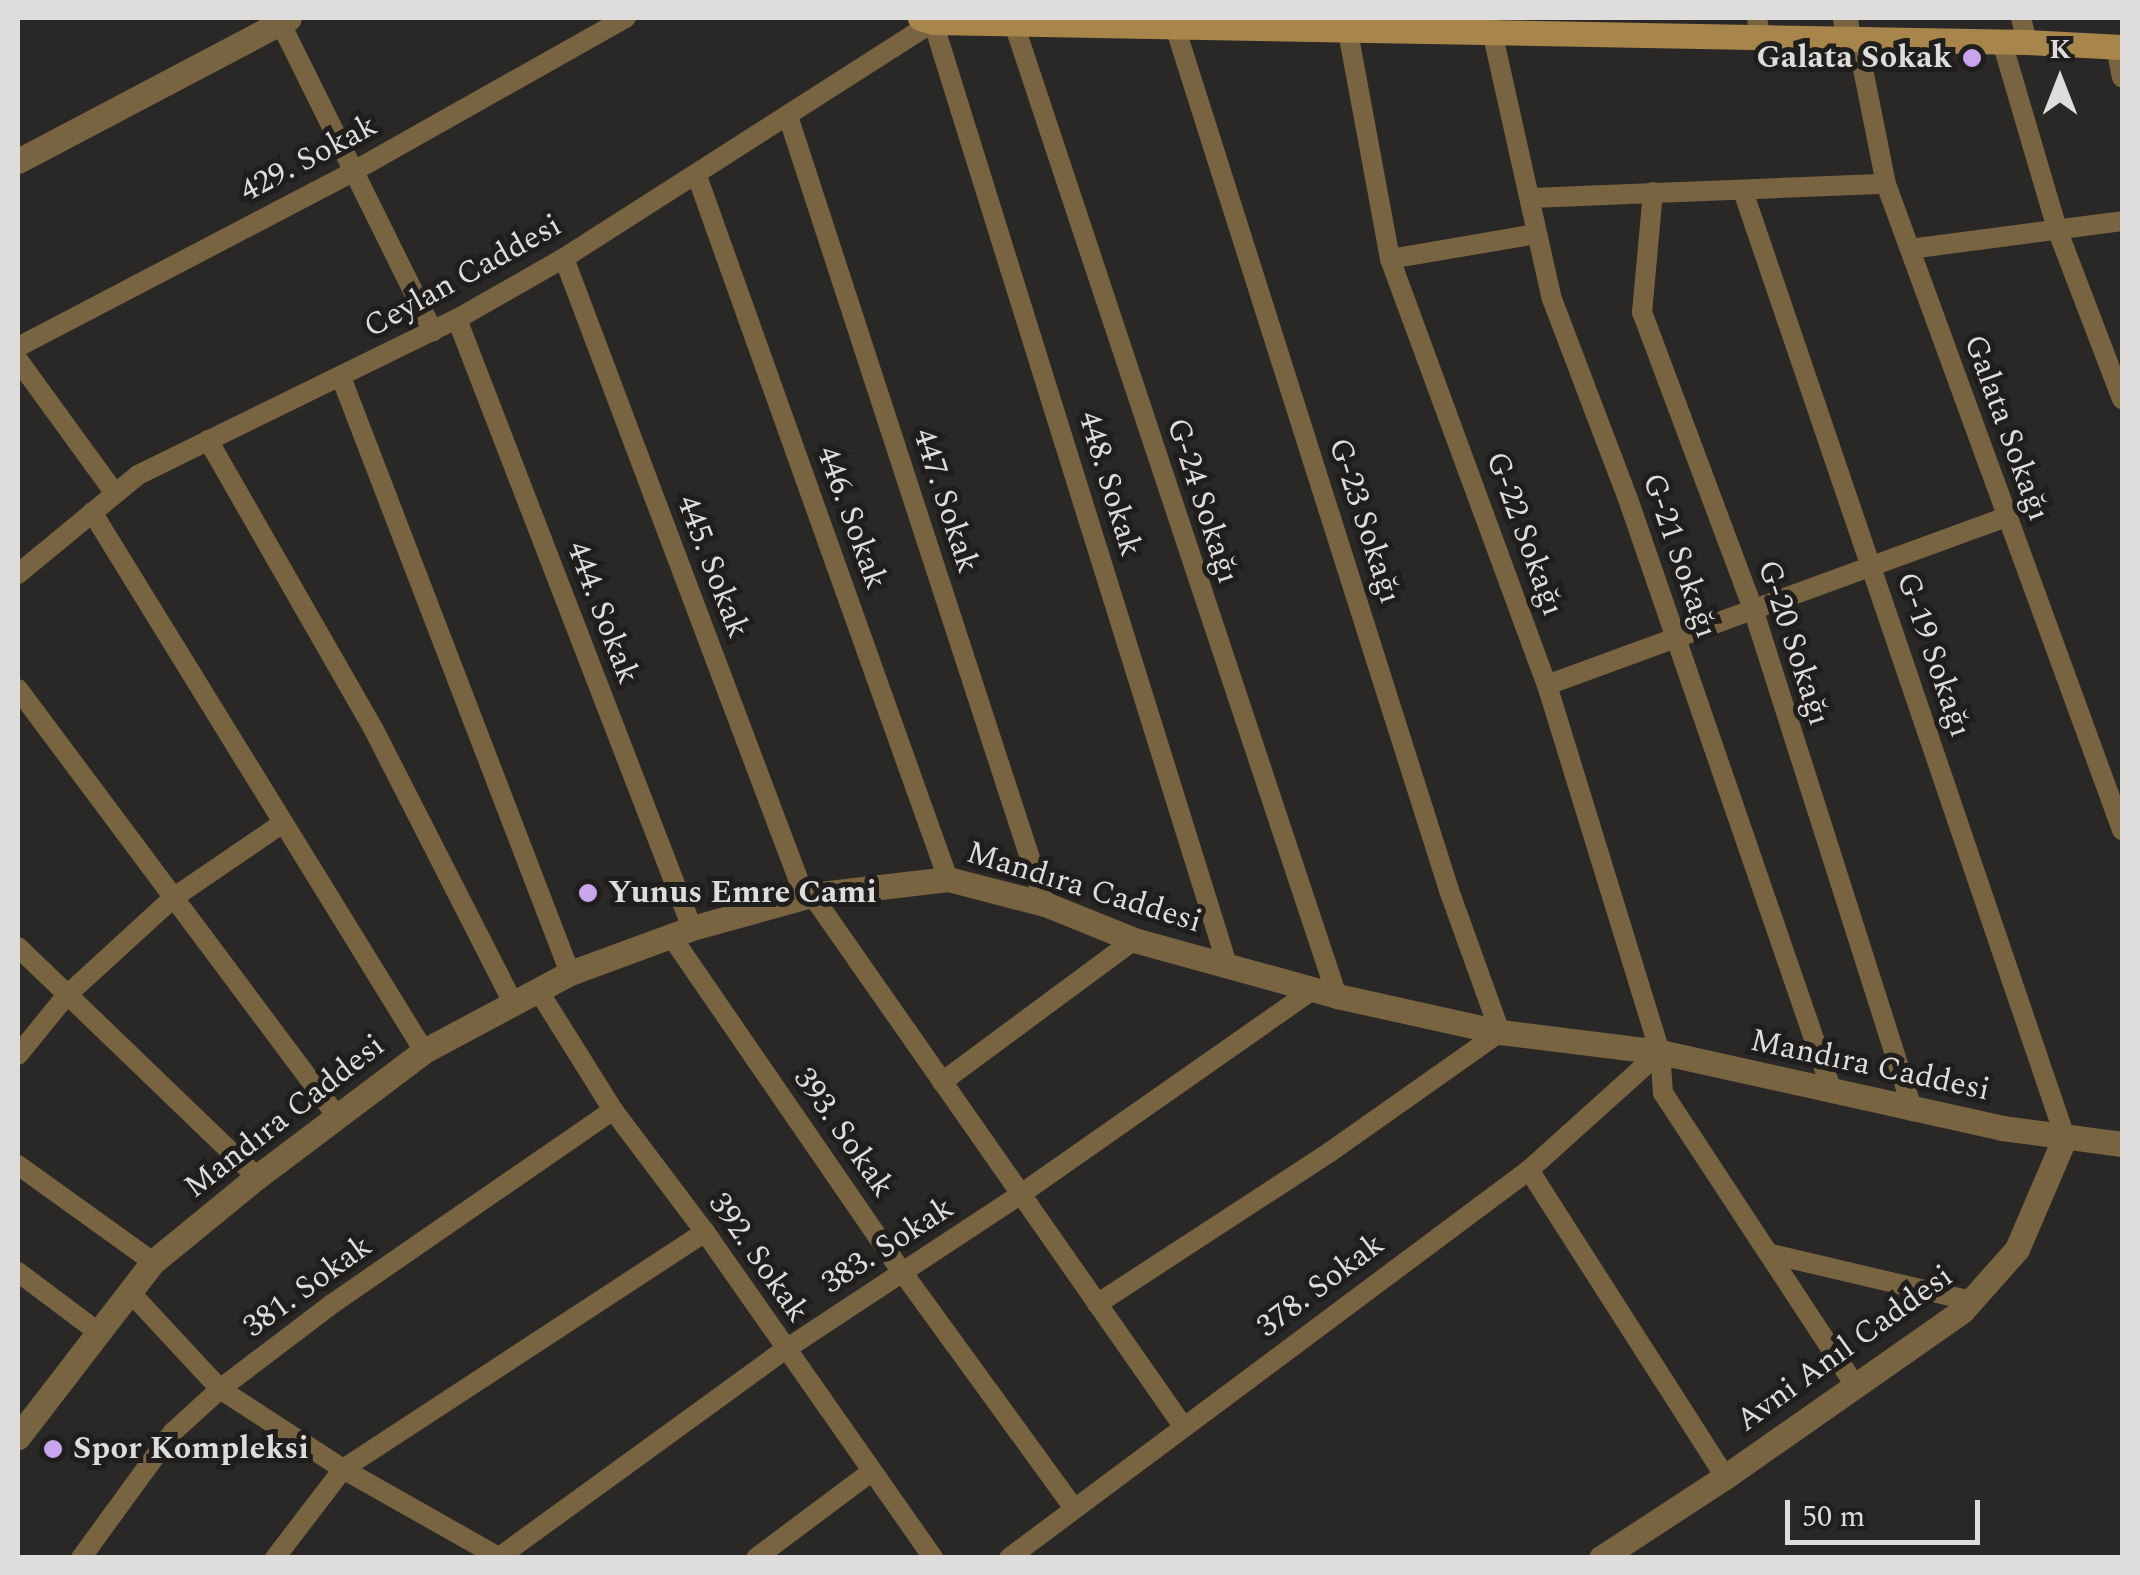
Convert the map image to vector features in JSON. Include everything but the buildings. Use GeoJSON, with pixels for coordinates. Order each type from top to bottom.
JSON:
{"type":"FeatureCollection","features":[{"type":"Feature","properties":{"kind":"main road"},"geometry":{"type":"LineString","coordinates":[[939,20],[1014,24],[1136,22],[1175,27],[1348,32],[1491,27],[1758,28],[2017,34],[2119,47]]}},
{"type":"Feature","properties":{"kind":"street","name":"429. Sokak"},"geometry":{"type":"LineString","coordinates":[[18,347],[354,170],[626,18]]}},
{"type":"Feature","properties":{"kind":"street","name":"Ceylan Caddesi"},"geometry":{"type":"LineString","coordinates":[[18,574],[138,475],[433,331],[564,258],[939,20]]}},
{"type":"Feature","properties":{"kind":"street","name":"448. Sokak"},"geometry":{"type":"LineString","coordinates":[[939,20],[1227,964]]}},
{"type":"Feature","properties":{"kind":"street"},"geometry":{"type":"LineString","coordinates":[[18,161],[285,21],[433,331]]}},
{"type":"Feature","properties":{"kind":"street","name":"G-24 Sokağı"},"geometry":{"type":"LineString","coordinates":[[1014,24],[1325,992]]}},
{"type":"Feature","properties":{"kind":"street","name":"G-23 Sokağı"},"geometry":{"type":"LineString","coordinates":[[1175,27],[1449,890],[1500,1032]]}},
{"type":"Feature","properties":{"kind":"street","name":"G-21 Sokağı"},"geometry":{"type":"LineString","coordinates":[[1491,27],[1552,299],[1677,640],[1832,1091]]}},
{"type":"Feature","properties":{"kind":"street","name":"G-22 Sokağı"},"geometry":{"type":"LineString","coordinates":[[1348,32],[1390,258],[1547,685],[1660,1052],[1663,1093],[1856,1387]]}},
{"type":"Feature","properties":{"kind":"street","name":"Galata Sokağı"},"geometry":{"type":"LineString","coordinates":[[1850,32],[1886,184],[2122,830]]}},
{"type":"Feature","properties":{"kind":"street"},"geometry":{"type":"LineString","coordinates":[[2017,34],[2057,229],[2122,400]]}},
{"type":"Feature","properties":{"kind":"street"},"geometry":{"type":"LineString","coordinates":[[2119,47],[2122,77]]}},
{"type":"Feature","properties":{"kind":"street","name":"447. Sokak"},"geometry":{"type":"LineString","coordinates":[[788,116],[1045,904]]}},
{"type":"Feature","properties":{"kind":"street","name":"446. Sokak"},"geometry":{"type":"LineString","coordinates":[[698,176],[948,879]]}},
{"type":"Feature","properties":{"kind":"street"},"geometry":{"type":"LineString","coordinates":[[1531,198],[1886,184]]}},
{"type":"Feature","properties":{"kind":"street","name":"G-20 Sokağı"},"geometry":{"type":"LineString","coordinates":[[1653,192],[1642,312],[1754,612],[1913,1111]]}},
{"type":"Feature","properties":{"kind":"street","name":"G-19 Sokağı"},"geometry":{"type":"LineString","coordinates":[[1743,192],[2065,1138]]}},
{"type":"Feature","properties":{"kind":"street"},"geometry":{"type":"LineString","coordinates":[[1910,249],[2122,221]]}},
{"type":"Feature","properties":{"kind":"street"},"geometry":{"type":"LineString","coordinates":[[1390,258],[1536,234]]}},
{"type":"Feature","properties":{"kind":"street","name":"445. Sokak"},"geometry":{"type":"LineString","coordinates":[[564,258],[808,896],[1182,1426]]}},
{"type":"Feature","properties":{"kind":"street","name":"444. Sokak"},"geometry":{"type":"LineString","coordinates":[[456,319],[682,932]]}},
{"type":"Feature","properties":{"kind":"street"},"geometry":{"type":"LineString","coordinates":[[18,360],[114,492]]}},
{"type":"Feature","properties":{"kind":"street"},"geometry":{"type":"LineString","coordinates":[[341,377],[570,973]]}},
{"type":"Feature","properties":{"kind":"street"},"geometry":{"type":"LineString","coordinates":[[208,440],[372,728],[513,1003]]}},
{"type":"Feature","properties":{"kind":"street"},"geometry":{"type":"LineString","coordinates":[[92,512],[424,1051]]}},
{"type":"Feature","properties":{"kind":"street"},"geometry":{"type":"LineString","coordinates":[[1547,685],[2005,517]]}},
{"type":"Feature","properties":{"kind":"street"},"geometry":{"type":"LineString","coordinates":[[18,689],[336,1115]]}},
{"type":"Feature","properties":{"kind":"street"},"geometry":{"type":"LineString","coordinates":[[18,1056],[66,996],[173,898],[282,823]]}},
{"type":"Feature","properties":{"kind":"street","name":"Mandıra Caddesi"},"geometry":{"type":"LineString","coordinates":[[18,1437],[153,1262],[257,1176],[424,1051],[570,973],[682,932],[808,896],[948,879],[1045,904],[1134,940],[1325,992],[1500,1032],[1660,1052],[1913,1111],[2122,1144]]}},
{"type":"Feature","properties":{"kind":"street","name":"393. Sokak"},"geometry":{"type":"LineString","coordinates":[[682,932],[903,1273],[1074,1508]]}},
{"type":"Feature","properties":{"kind":"street"},"geometry":{"type":"LineString","coordinates":[[942,1082],[1134,940]]}},
{"type":"Feature","properties":{"kind":"street"},"geometry":{"type":"LineString","coordinates":[[18,948],[257,1176]]}},
{"type":"Feature","properties":{"kind":"street","name":"392. Sokak"},"geometry":{"type":"LineString","coordinates":[[538,990],[613,1110],[705,1232],[933,1558]]}},
{"type":"Feature","properties":{"kind":"street","name":"383. Sokak"},"geometry":{"type":"LineString","coordinates":[[499,1557],[786,1349],[1325,992]]}},
{"type":"Feature","properties":{"kind":"street"},"geometry":{"type":"LineString","coordinates":[[1096,1304],[1330,1152],[1500,1032]]}},
{"type":"Feature","properties":{"kind":"street","name":"378. Sokak"},"geometry":{"type":"LineString","coordinates":[[1009,1558],[1529,1170],[1660,1052]]}},
{"type":"Feature","properties":{"kind":"street","name":"381. Sokak"},"geometry":{"type":"LineString","coordinates":[[81,1558],[173,1432],[220,1390],[332,1304],[613,1110]]}},
{"type":"Feature","properties":{"kind":"street","name":"Avni Anıl Caddesi"},"geometry":{"type":"LineString","coordinates":[[1601,1558],[1856,1387],[1971,1301],[2017,1248],[2065,1138]]}},
{"type":"Feature","properties":{"kind":"street"},"geometry":{"type":"LineString","coordinates":[[18,1164],[153,1262]]}},
{"type":"Feature","properties":{"kind":"street"},"geometry":{"type":"LineString","coordinates":[[1529,1170],[1725,1477]]}},
{"type":"Feature","properties":{"kind":"street"},"geometry":{"type":"LineString","coordinates":[[275,1558],[343,1469],[705,1232]]}},
{"type":"Feature","properties":{"kind":"street"},"geometry":{"type":"LineString","coordinates":[[1771,1254],[1971,1301]]}},
{"type":"Feature","properties":{"kind":"street"},"geometry":{"type":"LineString","coordinates":[[18,1272],[98,1332]]}},
{"type":"Feature","properties":{"kind":"street"},"geometry":{"type":"LineString","coordinates":[[130,1292],[220,1390],[343,1469],[499,1557]]}},
{"type":"Feature","properties":{"kind":"street"},"geometry":{"type":"LineString","coordinates":[[756,1558],[871,1472]]}},
{"type":"Feature","properties":{"kind":"place","name":"Galata Sokak"},"geometry":{"type":"Point","coordinates":[1972,58]}},
{"type":"Feature","properties":{"kind":"place","name":"Yunus Emre Cami"},"geometry":{"type":"Point","coordinates":[588,893]}},
{"type":"Feature","properties":{"kind":"place","name":"Spor Kompleksi"},"geometry":{"type":"Point","coordinates":[53,1449]}}]}
